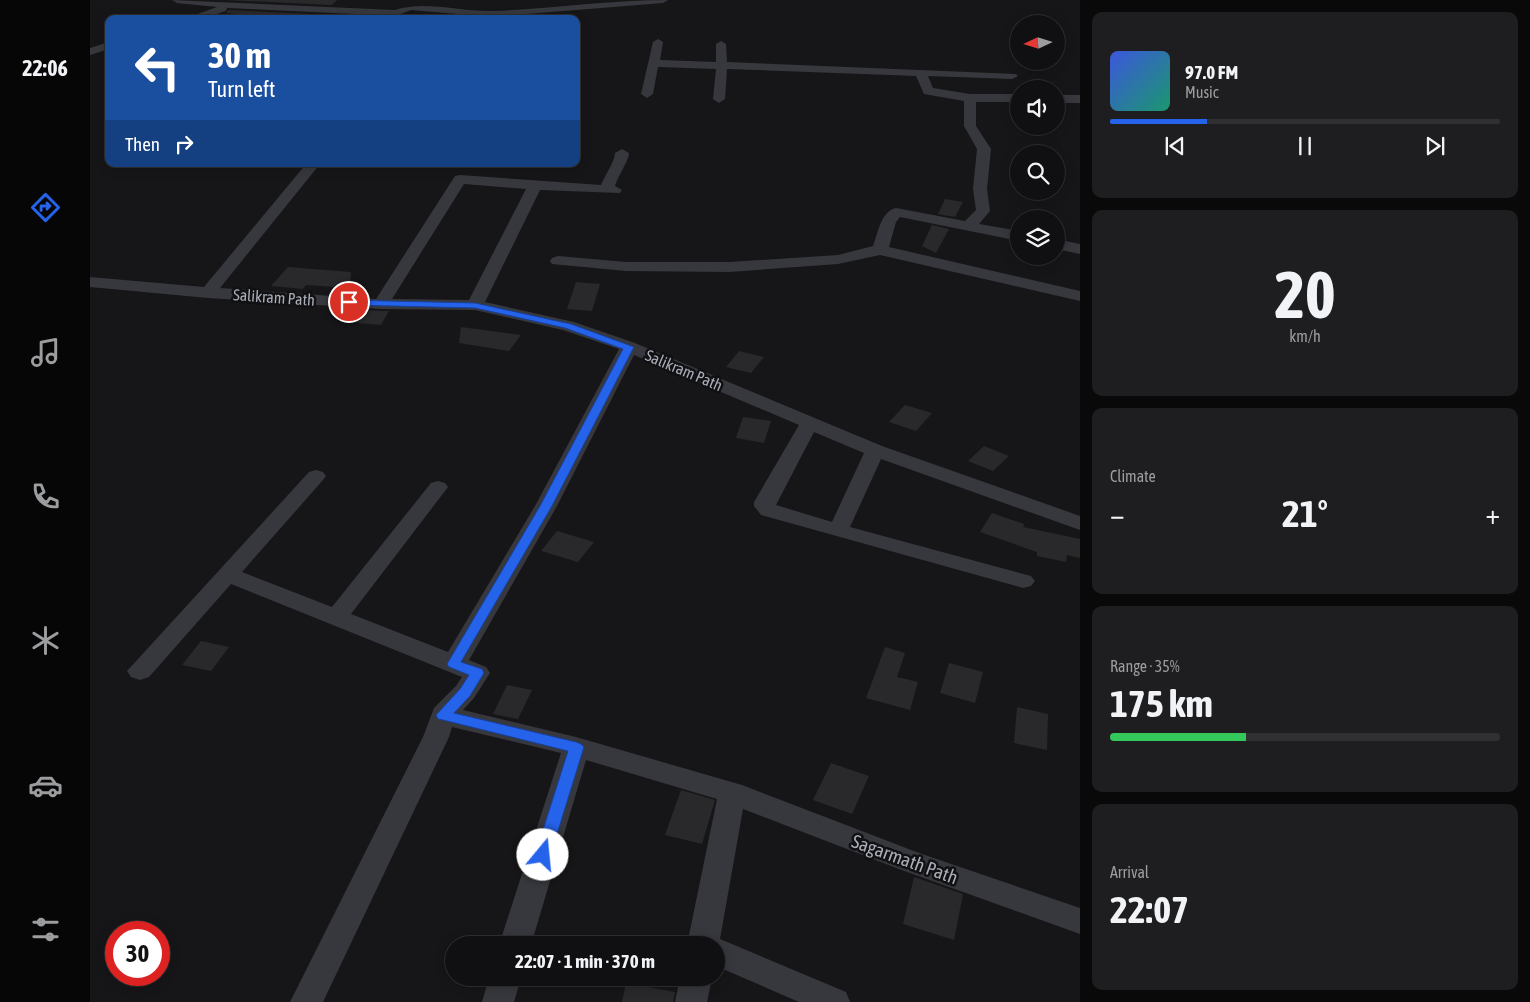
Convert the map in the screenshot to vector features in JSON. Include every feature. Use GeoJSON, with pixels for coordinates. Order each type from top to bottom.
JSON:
{"type":"FeatureCollection","features":[{"type":"Feature","properties":{"kind":"street"},"geometry":{"type":"LineString","coordinates":[[177,0],[232,6],[396,13],[410,7],[491,14],[664,0]]}},
{"type":"Feature","properties":{"kind":"street"},"geometry":{"type":"LineString","coordinates":[[290,8],[302,0]]}},
{"type":"Feature","properties":{"kind":"street"},"geometry":{"type":"LineString","coordinates":[[202,15],[232,6]]}},
{"type":"Feature","properties":{"kind":"street"},"geometry":{"type":"LineString","coordinates":[[368,15],[379,11]]}},
{"type":"Feature","properties":{"kind":"street"},"geometry":{"type":"LineString","coordinates":[[647,94],[658,42]]}},
{"type":"Feature","properties":{"kind":"street"},"geometry":{"type":"LineString","coordinates":[[719,99],[722,44]]}},
{"type":"Feature","properties":{"kind":"street"},"geometry":{"type":"LineString","coordinates":[[90,52],[105,46]]}},
{"type":"Feature","properties":{"kind":"street"},"geometry":{"type":"LineString","coordinates":[[653,64],[1012,76]]}},
{"type":"Feature","properties":{"kind":"street"},"geometry":{"type":"LineString","coordinates":[[920,72],[928,91],[970,98],[1010,98]]}},
{"type":"Feature","properties":{"kind":"street"},"geometry":{"type":"LineString","coordinates":[[969,225],[983,211],[980,189],[984,149],[970,126],[970,98]]}},
{"type":"Feature","properties":{"kind":"street"},"geometry":{"type":"LineString","coordinates":[[1065,98],[1080,99]]}},
{"type":"Feature","properties":{"kind":"street"},"geometry":{"type":"LineString","coordinates":[[460,179],[611,190],[613,171],[622,159],[622,153]]}},
{"type":"Feature","properties":{"kind":"street"},"geometry":{"type":"LineString","coordinates":[[208,293],[311,167]]}},
{"type":"Feature","properties":{"kind":"street"},"geometry":{"type":"LineString","coordinates":[[381,304],[460,179],[470,167]]}},
{"type":"Feature","properties":{"kind":"street"},"geometry":{"type":"LineString","coordinates":[[475,305],[535,185]]}},
{"type":"Feature","properties":{"kind":"street"},"geometry":{"type":"LineString","coordinates":[[880,250],[889,221],[896,212],[1010,234]]}},
{"type":"Feature","properties":{"kind":"street"},"geometry":{"type":"LineString","coordinates":[[1065,246],[1080,249]]}},
{"type":"Feature","properties":{"kind":"street"},"geometry":{"type":"LineString","coordinates":[[558,261],[615,267],[756,266],[835,260],[880,250],[1080,296]]}},
{"type":"Feature","properties":{"kind":"street","name":"Salikram Path"},"geometry":{"type":"LineString","coordinates":[[90,282],[208,293],[381,304],[475,305],[568,326],[629,347],[809,424],[875,450],[1080,523]]}},
{"type":"Feature","properties":{"kind":"street"},"geometry":{"type":"LineString","coordinates":[[454,664],[546,506],[629,347]]}},
{"type":"Feature","properties":{"kind":"street"},"geometry":{"type":"LineString","coordinates":[[809,424],[765,502],[765,506],[769,510],[1023,580]]}},
{"type":"Feature","properties":{"kind":"street"},"geometry":{"type":"LineString","coordinates":[[837,530],[842,523],[875,450]]}},
{"type":"Feature","properties":{"kind":"street"},"geometry":{"type":"LineString","coordinates":[[140,671],[316,476]]}},
{"type":"Feature","properties":{"kind":"street"},"geometry":{"type":"LineString","coordinates":[[336,618],[438,487]]}},
{"type":"Feature","properties":{"kind":"street"},"geometry":{"type":"LineString","coordinates":[[228,574],[477,673],[465,692],[443,715],[436,737],[306,1002]]}},
{"type":"Feature","properties":{"kind":"street","name":"Sagarmath Path"},"geometry":{"type":"LineString","coordinates":[[443,715],[576,747],[732,793],[909,861],[1080,921]]}},
{"type":"Feature","properties":{"kind":"street"},"geometry":{"type":"LineString","coordinates":[[518,936],[576,747]]}},
{"type":"Feature","properties":{"kind":"street"},"geometry":{"type":"LineString","coordinates":[[705,936],[732,793]]}},
{"type":"Feature","properties":{"kind":"street"},"geometry":{"type":"LineString","coordinates":[[725,955],[834,1002]]}},
{"type":"Feature","properties":{"kind":"street"},"geometry":{"type":"LineString","coordinates":[[498,1002],[503,986]]}},
{"type":"Feature","properties":{"kind":"street"},"geometry":{"type":"LineString","coordinates":[[691,1002],[694,986]]}},
{"type":"Feature","properties":{"kind":"building"},"geometry":{"type":"Polygon","coordinates":[[[225,0],[337,0],[332,5],[225,0]]]}},
{"type":"Feature","properties":{"kind":"building"},"geometry":{"type":"Polygon","coordinates":[[[228,10],[332,15],[245,15],[226,13],[228,10]]]}},
{"type":"Feature","properties":{"kind":"building"},"geometry":{"type":"Polygon","coordinates":[[[945,199],[963,202],[955,217],[938,214],[945,199]]]}},
{"type":"Feature","properties":{"kind":"building"},"geometry":{"type":"Polygon","coordinates":[[[932,225],[949,229],[936,253],[922,246],[932,225]]]}},
{"type":"Feature","properties":{"kind":"building"},"geometry":{"type":"Polygon","coordinates":[[[288,267],[351,272],[350,288],[306,285],[303,289],[271,286],[288,267]]]}},
{"type":"Feature","properties":{"kind":"building"},"geometry":{"type":"Polygon","coordinates":[[[576,282],[600,284],[592,311],[567,309],[576,282]]]}},
{"type":"Feature","properties":{"kind":"building"},"geometry":{"type":"Polygon","coordinates":[[[365,310],[389,311],[381,325],[357,323],[365,310]]]}},
{"type":"Feature","properties":{"kind":"building"},"geometry":{"type":"Polygon","coordinates":[[[461,327],[521,335],[509,351],[459,343],[461,327]]]}},
{"type":"Feature","properties":{"kind":"building"},"geometry":{"type":"Polygon","coordinates":[[[739,351],[764,357],[751,373],[726,367],[739,351]]]}},
{"type":"Feature","properties":{"kind":"building"},"geometry":{"type":"Polygon","coordinates":[[[905,405],[932,413],[916,431],[889,422],[905,405]]]}},
{"type":"Feature","properties":{"kind":"building"},"geometry":{"type":"Polygon","coordinates":[[[743,417],[771,421],[764,443],[736,438],[743,417]]]}},
{"type":"Feature","properties":{"kind":"building"},"geometry":{"type":"Polygon","coordinates":[[[984,446],[1009,456],[993,471],[968,461],[984,446]]]}},
{"type":"Feature","properties":{"kind":"building"},"geometry":{"type":"Polygon","coordinates":[[[992,513],[1024,524],[1023,527],[1080,539],[1080,558],[1067,555],[1066,562],[1037,556],[1037,552],[980,532],[992,513]]]}},
{"type":"Feature","properties":{"kind":"building"},"geometry":{"type":"Polygon","coordinates":[[[557,531],[594,542],[578,562],[541,551],[557,531]]]}},
{"type":"Feature","properties":{"kind":"building"},"geometry":{"type":"Polygon","coordinates":[[[201,641],[229,647],[211,671],[182,665],[201,641]]]}},
{"type":"Feature","properties":{"kind":"building"},"geometry":{"type":"Polygon","coordinates":[[[885,647],[905,653],[897,677],[918,682],[910,710],[866,698],[885,647]]]}},
{"type":"Feature","properties":{"kind":"building"},"geometry":{"type":"Polygon","coordinates":[[[949,663],[983,672],[975,703],[940,693],[949,663]]]}},
{"type":"Feature","properties":{"kind":"building"},"geometry":{"type":"Polygon","coordinates":[[[507,685],[532,690],[518,719],[493,714],[507,685]]]}},
{"type":"Feature","properties":{"kind":"building"},"geometry":{"type":"Polygon","coordinates":[[[1017,707],[1048,714],[1047,750],[1014,743],[1017,707]]]}},
{"type":"Feature","properties":{"kind":"building"},"geometry":{"type":"Polygon","coordinates":[[[831,763],[869,776],[852,814],[813,800],[831,763]]]}},
{"type":"Feature","properties":{"kind":"building"},"geometry":{"type":"Polygon","coordinates":[[[681,790],[715,800],[702,844],[665,835],[681,790]]]}},
{"type":"Feature","properties":{"kind":"building"},"geometry":{"type":"Polygon","coordinates":[[[914,877],[963,894],[954,940],[903,924],[914,877]]]}},
{"type":"Feature","properties":{"kind":"building"},"geometry":{"type":"Polygon","coordinates":[[[625,986],[642,986],[675,992],[673,1002],[622,1002],[625,986]]]}},
{"type":"Feature","properties":{"kind":"route"},"geometry":{"type":"LineString","coordinates":[[349,302],[475,305],[568,326],[629,347],[546,506],[454,664],[477,673],[465,692],[443,715],[576,747],[543,855]]}}]}
